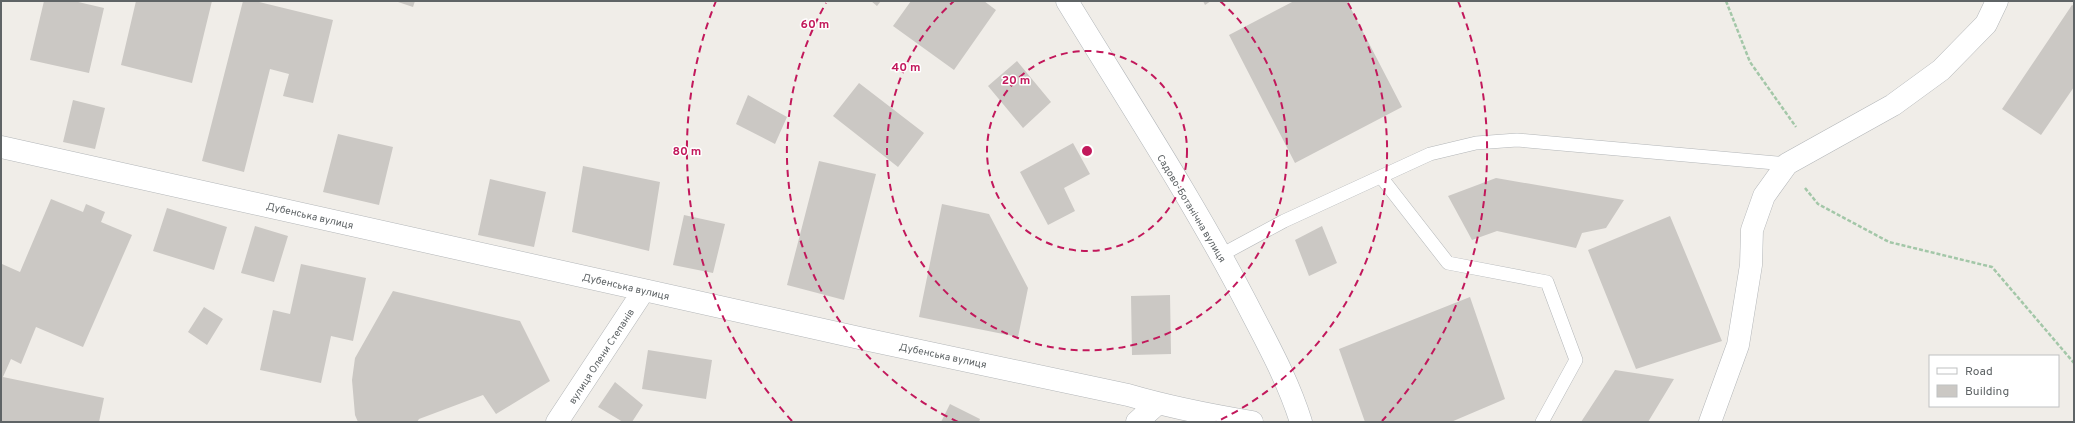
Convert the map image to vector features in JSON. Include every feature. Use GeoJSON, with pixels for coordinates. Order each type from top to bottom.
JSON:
{"type":"FeatureCollection","features":[{"type":"Feature","properties":{"kind":"street","name":"Садово-Ботанічна вулиця"},"geometry":{"type":"LineString","coordinates":[[1067,1],[1221,255],[1283,374],[1301,422]]}},
{"type":"Feature","properties":{"kind":"street"},"geometry":{"type":"LineString","coordinates":[[1710,422],[1738,345],[1751,265],[1752,230],[1764,196],[1787,164],[1893,105],[1941,70],[1986,24],[1997,1]]}},
{"type":"Feature","properties":{"kind":"street","name":"Дубенська вулиця"},"geometry":{"type":"LineString","coordinates":[[1,147],[644,290],[1128,395],[1157,404],[1252,422]]}},
{"type":"Feature","properties":{"kind":"street","name":"вулиця Олени Степанів"},"geometry":{"type":"LineString","coordinates":[[557,422],[644,290]]}},
{"type":"Feature","properties":{"kind":"street"},"geometry":{"type":"LineString","coordinates":[[1138,422],[1157,404]]}},
{"type":"Feature","properties":{"kind":"lane"},"geometry":{"type":"LineString","coordinates":[[1221,255],[1284,221],[1430,154],[1476,143],[1517,140],[1787,164]]}},
{"type":"Feature","properties":{"kind":"lane"},"geometry":{"type":"LineString","coordinates":[[1381,177],[1448,264],[1547,282],[1576,360],[1542,422]]}},
{"type":"Feature","properties":{"kind":"path"},"geometry":{"type":"LineString","coordinates":[[1726,1],[1750,62],[1797,129],[1808,152]]}},
{"type":"Feature","properties":{"kind":"path"},"geometry":{"type":"LineString","coordinates":[[1787,164],[1818,204],[1889,242],[1992,267],[2074,363]]}},
{"type":"Feature","properties":{"kind":"building"},"geometry":{"type":"Polygon","coordinates":[[[44,1],[74,1],[104,8],[89,73],[30,60],[44,1]]]}},
{"type":"Feature","properties":{"kind":"building"},"geometry":{"type":"Polygon","coordinates":[[[136,1],[212,1],[192,83],[121,65],[136,1]]]}},
{"type":"Feature","properties":{"kind":"building"},"geometry":{"type":"Polygon","coordinates":[[[243,1],[255,1],[333,20],[313,103],[283,96],[289,74],[270,69],[244,172],[202,161],[243,1]]]}},
{"type":"Feature","properties":{"kind":"building"},"geometry":{"type":"Polygon","coordinates":[[[395,1],[415,1],[413,7],[395,1]]]}},
{"type":"Feature","properties":{"kind":"building"},"geometry":{"type":"Polygon","coordinates":[[[871,1],[881,1],[877,6],[871,1]]]}},
{"type":"Feature","properties":{"kind":"building"},"geometry":{"type":"Polygon","coordinates":[[[911,1],[984,1],[996,10],[954,70],[893,26],[911,1]]]}},
{"type":"Feature","properties":{"kind":"building"},"geometry":{"type":"Polygon","coordinates":[[[1203,1],[1211,1],[1205,5],[1203,1]]]}},
{"type":"Feature","properties":{"kind":"building"},"geometry":{"type":"Polygon","coordinates":[[[1294,1],[1347,1],[1402,107],[1295,163],[1229,35],[1294,1]]]}},
{"type":"Feature","properties":{"kind":"building"},"geometry":{"type":"Polygon","coordinates":[[[2072,5],[2074,6],[2074,87],[2041,135],[2002,109],[2072,5]]]}},
{"type":"Feature","properties":{"kind":"building"},"geometry":{"type":"Polygon","coordinates":[[[1017,61],[1051,102],[1023,128],[988,86],[1017,61]]]}},
{"type":"Feature","properties":{"kind":"building"},"geometry":{"type":"Polygon","coordinates":[[[859,83],[924,133],[898,167],[833,116],[859,83]]]}},
{"type":"Feature","properties":{"kind":"building"},"geometry":{"type":"Polygon","coordinates":[[[748,95],[787,117],[775,144],[736,124],[748,95]]]}},
{"type":"Feature","properties":{"kind":"building"},"geometry":{"type":"Polygon","coordinates":[[[73,100],[105,108],[95,149],[63,142],[73,100]]]}},
{"type":"Feature","properties":{"kind":"building"},"geometry":{"type":"Polygon","coordinates":[[[338,134],[393,147],[379,205],[323,192],[338,134]]]}},
{"type":"Feature","properties":{"kind":"building"},"geometry":{"type":"Polygon","coordinates":[[[1073,143],[1090,174],[1064,188],[1075,211],[1048,225],[1020,172],[1073,143]]]}},
{"type":"Feature","properties":{"kind":"building"},"geometry":{"type":"Polygon","coordinates":[[[819,161],[876,174],[844,300],[787,285],[819,161]]]}},
{"type":"Feature","properties":{"kind":"building"},"geometry":{"type":"Polygon","coordinates":[[[583,166],[660,182],[649,251],[572,232],[583,166]]]}},
{"type":"Feature","properties":{"kind":"building"},"geometry":{"type":"Polygon","coordinates":[[[1496,178],[1624,200],[1606,228],[1582,233],[1576,248],[1497,231],[1472,240],[1448,196],[1496,178]]]}},
{"type":"Feature","properties":{"kind":"building"},"geometry":{"type":"Polygon","coordinates":[[[490,179],[546,192],[534,247],[478,235],[490,179]]]}},
{"type":"Feature","properties":{"kind":"building"},"geometry":{"type":"Polygon","coordinates":[[[51,199],[83,212],[86,204],[105,212],[101,222],[132,235],[83,347],[36,327],[21,364],[11,359],[3,377],[104,398],[99,422],[1,422],[1,266],[2,264],[20,272],[51,199]]]}},
{"type":"Feature","properties":{"kind":"building"},"geometry":{"type":"Polygon","coordinates":[[[942,204],[989,214],[1028,288],[1018,337],[919,317],[942,204]]]}},
{"type":"Feature","properties":{"kind":"building"},"geometry":{"type":"Polygon","coordinates":[[[167,208],[227,227],[214,270],[153,251],[167,208]]]}},
{"type":"Feature","properties":{"kind":"building"},"geometry":{"type":"Polygon","coordinates":[[[684,215],[725,224],[713,273],[673,265],[684,215]]]}},
{"type":"Feature","properties":{"kind":"building"},"geometry":{"type":"Polygon","coordinates":[[[1670,216],[1722,341],[1636,369],[1588,250],[1670,216]]]}},
{"type":"Feature","properties":{"kind":"building"},"geometry":{"type":"Polygon","coordinates":[[[255,226],[288,236],[274,282],[241,273],[255,226]]]}},
{"type":"Feature","properties":{"kind":"building"},"geometry":{"type":"Polygon","coordinates":[[[1322,226],[1337,263],[1309,276],[1295,240],[1322,226]]]}},
{"type":"Feature","properties":{"kind":"building"},"geometry":{"type":"Polygon","coordinates":[[[301,264],[366,278],[353,341],[331,336],[321,383],[260,370],[273,310],[290,314],[301,264]]]}},
{"type":"Feature","properties":{"kind":"building"},"geometry":{"type":"Polygon","coordinates":[[[393,291],[520,321],[550,381],[496,414],[483,395],[419,419],[417,422],[358,422],[355,415],[352,380],[355,358],[393,291]]]}},
{"type":"Feature","properties":{"kind":"building"},"geometry":{"type":"Polygon","coordinates":[[[1170,295],[1171,354],[1132,355],[1131,296],[1170,295]]]}},
{"type":"Feature","properties":{"kind":"building"},"geometry":{"type":"Polygon","coordinates":[[[1470,297],[1505,399],[1451,422],[1365,422],[1339,349],[1470,297]]]}},
{"type":"Feature","properties":{"kind":"building"},"geometry":{"type":"Polygon","coordinates":[[[204,307],[223,319],[207,345],[188,332],[204,307]]]}},
{"type":"Feature","properties":{"kind":"building"},"geometry":{"type":"Polygon","coordinates":[[[648,350],[712,360],[706,399],[642,389],[648,350]]]}},
{"type":"Feature","properties":{"kind":"building"},"geometry":{"type":"Polygon","coordinates":[[[1615,370],[1674,379],[1648,422],[1581,422],[1615,370]]]}},
{"type":"Feature","properties":{"kind":"building"},"geometry":{"type":"Polygon","coordinates":[[[615,382],[643,405],[632,422],[623,422],[598,407],[615,382]]]}},
{"type":"Feature","properties":{"kind":"building"},"geometry":{"type":"Polygon","coordinates":[[[950,404],[980,419],[979,422],[941,422],[950,404]]]}}]}
